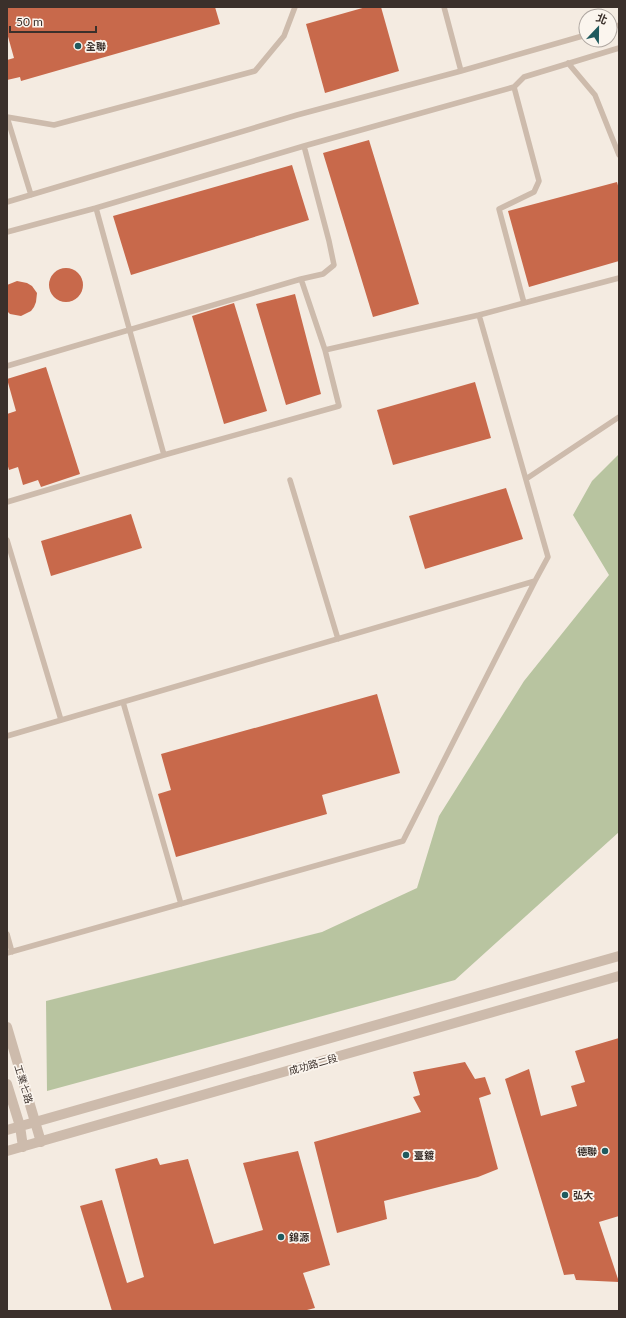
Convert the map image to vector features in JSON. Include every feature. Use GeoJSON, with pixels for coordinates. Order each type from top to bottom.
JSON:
{"type":"FeatureCollection","features":[{"type":"Feature","properties":{"kind":"street","name":"成功路二段"},"geometry":{"type":"LineString","coordinates":[[7,1130],[619,956]]}},
{"type":"Feature","properties":{"kind":"street","name":"成功路二段"},"geometry":{"type":"LineString","coordinates":[[7,1152],[619,976]]}},
{"type":"Feature","properties":{"kind":"street","name":"工業七路"},"geometry":{"type":"LineString","coordinates":[[7,1027],[41,1142]]}},
{"type":"Feature","properties":{"kind":"street","name":"工業七路"},"geometry":{"type":"LineString","coordinates":[[7,1084],[20,1126],[23,1147]]}},
{"type":"Feature","properties":{"kind":"lane"},"geometry":{"type":"LineString","coordinates":[[31,195],[7,117],[54,125],[255,71],[284,36],[295,7]]}},
{"type":"Feature","properties":{"kind":"lane"},"geometry":{"type":"LineString","coordinates":[[444,7],[461,71]]}},
{"type":"Feature","properties":{"kind":"lane"},"geometry":{"type":"LineString","coordinates":[[7,202],[297,115],[461,71],[578,37]]}},
{"type":"Feature","properties":{"kind":"lane"},"geometry":{"type":"LineString","coordinates":[[7,232],[96,208],[304,146],[514,87],[524,77],[619,48]]}},
{"type":"Feature","properties":{"kind":"lane"},"geometry":{"type":"LineString","coordinates":[[568,63],[595,95],[619,155]]}},
{"type":"Feature","properties":{"kind":"lane"},"geometry":{"type":"LineString","coordinates":[[514,87],[539,181],[534,192],[499,210],[524,303]]}},
{"type":"Feature","properties":{"kind":"lane"},"geometry":{"type":"LineString","coordinates":[[7,366],[301,279],[323,274],[334,265],[304,146]]}},
{"type":"Feature","properties":{"kind":"lane"},"geometry":{"type":"LineString","coordinates":[[96,208],[164,456]]}},
{"type":"Feature","properties":{"kind":"lane"},"geometry":{"type":"LineString","coordinates":[[324,350],[479,315],[619,278]]}},
{"type":"Feature","properties":{"kind":"lane"},"geometry":{"type":"LineString","coordinates":[[7,502],[339,406],[324,350],[301,279]]}},
{"type":"Feature","properties":{"kind":"lane"},"geometry":{"type":"LineString","coordinates":[[7,934],[10,952],[403,841],[548,557],[479,315]]}},
{"type":"Feature","properties":{"kind":"lane"},"geometry":{"type":"LineString","coordinates":[[526,479],[619,417]]}},
{"type":"Feature","properties":{"kind":"lane"},"geometry":{"type":"LineString","coordinates":[[290,480],[338,639]]}},
{"type":"Feature","properties":{"kind":"lane"},"geometry":{"type":"LineString","coordinates":[[7,540],[61,720]]}},
{"type":"Feature","properties":{"kind":"lane"},"geometry":{"type":"LineString","coordinates":[[7,736],[535,581]]}},
{"type":"Feature","properties":{"kind":"lane"},"geometry":{"type":"LineString","coordinates":[[123,702],[181,904]]}},
{"type":"Feature","properties":{"kind":"green space"},"geometry":{"type":"Polygon","coordinates":[[[619,454],[619,832],[455,980],[47,1091],[46,1001],[322,932],[417,888],[439,816],[524,681],[609,575],[573,515],[592,481],[619,454]]]}},
{"type":"Feature","properties":{"kind":"building","name":"全聯"},"geometry":{"type":"Polygon","coordinates":[[[7,7],[215,7],[220,24],[21,81],[20,77],[7,80],[7,60],[14,58],[7,33],[7,7]]]}},
{"type":"Feature","properties":{"kind":"building"},"geometry":{"type":"Polygon","coordinates":[[[366,7],[381,7],[399,71],[325,93],[306,24],[366,7]]]}},
{"type":"Feature","properties":{"kind":"building"},"geometry":{"type":"Polygon","coordinates":[[[369,140],[419,304],[373,317],[323,153],[369,140]]]}},
{"type":"Feature","properties":{"kind":"building"},"geometry":{"type":"Polygon","coordinates":[[[292,165],[309,220],[131,275],[113,216],[292,165]]]}},
{"type":"Feature","properties":{"kind":"building"},"geometry":{"type":"Polygon","coordinates":[[[617,182],[619,189],[619,261],[529,287],[508,211],[617,182]]]}},
{"type":"Feature","properties":{"kind":"building"},"geometry":{"type":"Polygon","coordinates":[[[63,268],[69,268],[73,269],[80,275],[83,285],[82,292],[76,299],[69,302],[63,302],[59,301],[52,295],[49,288],[49,282],[50,278],[56,271],[63,268]]]}},
{"type":"Feature","properties":{"kind":"building"},"geometry":{"type":"Polygon","coordinates":[[[17,281],[27,283],[32,286],[37,293],[34,307],[31,311],[21,316],[10,314],[7,311],[7,285],[17,281]]]}},
{"type":"Feature","properties":{"kind":"building"},"geometry":{"type":"Polygon","coordinates":[[[295,294],[321,394],[286,405],[256,304],[295,294]]]}},
{"type":"Feature","properties":{"kind":"building"},"geometry":{"type":"Polygon","coordinates":[[[234,303],[267,411],[224,424],[192,316],[234,303]]]}},
{"type":"Feature","properties":{"kind":"building"},"geometry":{"type":"Polygon","coordinates":[[[46,367],[80,474],[41,487],[38,480],[23,485],[18,467],[9,470],[7,463],[7,414],[16,411],[7,379],[46,367]]]}},
{"type":"Feature","properties":{"kind":"building"},"geometry":{"type":"Polygon","coordinates":[[[475,382],[491,438],[393,465],[377,410],[475,382]]]}},
{"type":"Feature","properties":{"kind":"building"},"geometry":{"type":"Polygon","coordinates":[[[506,488],[523,539],[425,569],[409,516],[506,488]]]}},
{"type":"Feature","properties":{"kind":"building"},"geometry":{"type":"Polygon","coordinates":[[[131,514],[142,548],[51,576],[41,541],[131,514]]]}},
{"type":"Feature","properties":{"kind":"building"},"geometry":{"type":"Polygon","coordinates":[[[377,694],[400,773],[322,795],[327,814],[176,857],[158,794],[171,790],[161,754],[377,694]]]}},
{"type":"Feature","properties":{"kind":"building"},"geometry":{"type":"Polygon","coordinates":[[[619,1038],[619,1216],[599,1222],[619,1282],[576,1280],[574,1274],[564,1275],[505,1079],[529,1069],[541,1116],[577,1106],[571,1086],[585,1082],[575,1051],[619,1038]]]}},
{"type":"Feature","properties":{"kind":"building","name":"臺鍍"},"geometry":{"type":"Polygon","coordinates":[[[465,1062],[475,1079],[485,1077],[491,1094],[479,1098],[498,1169],[478,1177],[384,1201],[387,1219],[337,1233],[314,1142],[421,1112],[413,1097],[420,1095],[413,1072],[465,1062]]]}},
{"type":"Feature","properties":{"kind":"building","name":"錦源"},"geometry":{"type":"Polygon","coordinates":[[[298,1151],[330,1265],[303,1273],[315,1308],[303,1311],[112,1311],[80,1206],[102,1200],[127,1283],[144,1277],[115,1169],[157,1158],[160,1165],[188,1159],[214,1244],[263,1230],[243,1163],[298,1151]]]}},
{"type":"Feature","properties":{"kind":"place","name":"全聯"},"geometry":{"type":"Point","coordinates":[78,46]}},
{"type":"Feature","properties":{"kind":"place","name":"德聯"},"geometry":{"type":"Point","coordinates":[605,1151]}},
{"type":"Feature","properties":{"kind":"place","name":"臺鍍"},"geometry":{"type":"Point","coordinates":[406,1155]}},
{"type":"Feature","properties":{"kind":"place","name":"弘大"},"geometry":{"type":"Point","coordinates":[565,1195]}},
{"type":"Feature","properties":{"kind":"place","name":"錦源"},"geometry":{"type":"Point","coordinates":[281,1237]}}]}
